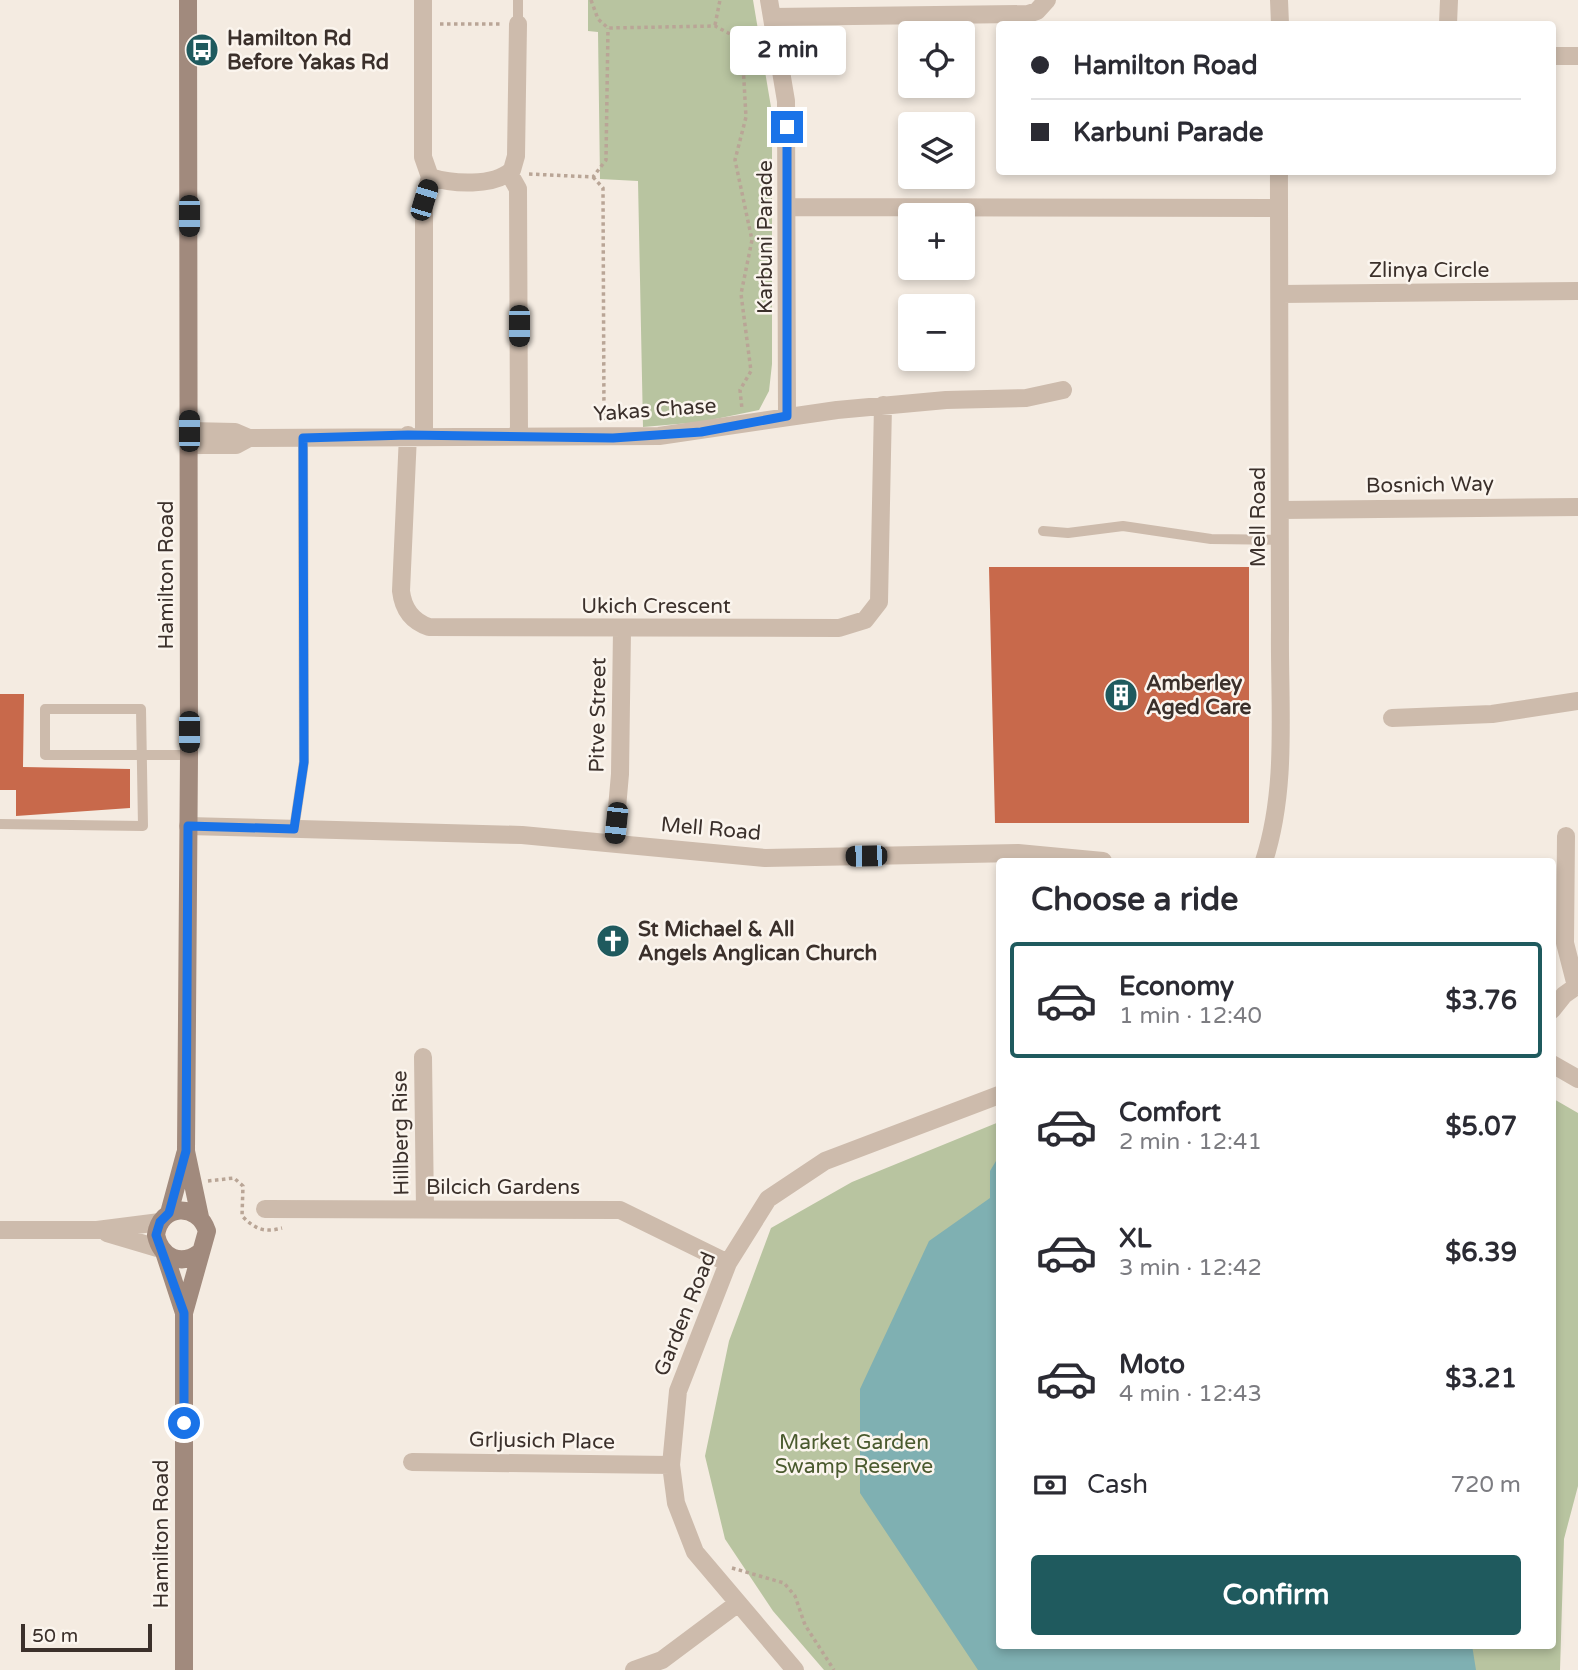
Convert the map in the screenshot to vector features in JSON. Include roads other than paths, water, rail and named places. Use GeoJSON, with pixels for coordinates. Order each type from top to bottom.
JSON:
{"type":"FeatureCollection","features":[{"type":"Feature","properties":{"kind":"main road","name":"Hamilton Road"},"geometry":{"type":"LineString","coordinates":[[188,0],[190,755],[186,1151],[200,1217]]}},
{"type":"Feature","properties":{"kind":"main road","name":"Hamilton Road"},"geometry":{"type":"LineString","coordinates":[[164,1217],[186,1151]]}},
{"type":"Feature","properties":{"kind":"main road"},"geometry":{"type":"LineString","coordinates":[[185,1209],[200,1217],[207,1239],[200,1253],[193,1258],[177,1260],[162,1250],[156,1235],[164,1217],[185,1209]]}},
{"type":"Feature","properties":{"kind":"main road","name":"Hamilton Road"},"geometry":{"type":"LineString","coordinates":[[162,1250],[184,1313]]}},
{"type":"Feature","properties":{"kind":"main road","name":"Hamilton Road"},"geometry":{"type":"LineString","coordinates":[[184,1670],[184,1313],[200,1253]]}},
{"type":"Feature","properties":{"kind":"street"},"geometry":{"type":"LineString","coordinates":[[416,435],[424,200],[430,177],[423,157],[423,0]]}},
{"type":"Feature","properties":{"kind":"street","name":"Karbuni Parade"},"geometry":{"type":"LineString","coordinates":[[787,416],[786,101],[771,9],[1028,14],[1037,11],[1048,0]]}},
{"type":"Feature","properties":{"kind":"street"},"geometry":{"type":"LineString","coordinates":[[1279,0],[1280,21]]}},
{"type":"Feature","properties":{"kind":"street"},"geometry":{"type":"LineString","coordinates":[[1448,0],[1448,21]]}},
{"type":"Feature","properties":{"kind":"street"},"geometry":{"type":"LineString","coordinates":[[430,177],[442,181],[495,180],[510,171],[516,156],[518,24]]}},
{"type":"Feature","properties":{"kind":"street"},"geometry":{"type":"LineString","coordinates":[[1556,56],[1578,56]]}},
{"type":"Feature","properties":{"kind":"street"},"geometry":{"type":"LineString","coordinates":[[510,171],[519,189],[519,436]]}},
{"type":"Feature","properties":{"kind":"street","name":"Mell Road"},"geometry":{"type":"LineString","coordinates":[[1265,858],[1274,824],[1279,785],[1282,510],[1279,175]]}},
{"type":"Feature","properties":{"kind":"street"},"geometry":{"type":"LineString","coordinates":[[788,207],[1279,208]]}},
{"type":"Feature","properties":{"kind":"street","name":"Zlinya Circle"},"geometry":{"type":"LineString","coordinates":[[1281,294],[1578,291]]}},
{"type":"Feature","properties":{"kind":"street","name":"Yakas Chase"},"geometry":{"type":"LineString","coordinates":[[189,438],[236,445],[249,438],[416,435],[604,438],[659,436],[744,425],[787,416],[883,405],[1026,398],[1063,390]]}},
{"type":"Feature","properties":{"kind":"street","name":"Ukich Crescent"},"geometry":{"type":"LineString","coordinates":[[416,435],[401,590],[406,609],[419,624],[429,627],[622,630],[839,628],[865,620],[879,602],[883,405]]}},
{"type":"Feature","properties":{"kind":"street","name":"Bosnich Way"},"geometry":{"type":"LineString","coordinates":[[1282,510],[1578,507]]}},
{"type":"Feature","properties":{"kind":"street","name":"Pitve Street"},"geometry":{"type":"LineString","coordinates":[[614,842],[620,774],[622,630]]}},
{"type":"Feature","properties":{"kind":"street"},"geometry":{"type":"LineString","coordinates":[[1392,718],[1492,714],[1578,701]]}},
{"type":"Feature","properties":{"kind":"street","name":"Mell Road"},"geometry":{"type":"LineString","coordinates":[[188,826],[522,835],[765,858],[1018,853],[1072,858]]}},
{"type":"Feature","properties":{"kind":"street"},"geometry":{"type":"LineString","coordinates":[[1556,1005],[1577,986],[1565,943],[1566,836]]}},
{"type":"Feature","properties":{"kind":"street","name":"Hillberg Rise"},"geometry":{"type":"LineString","coordinates":[[423,1057],[425,1209]]}},
{"type":"Feature","properties":{"kind":"street"},"geometry":{"type":"LineString","coordinates":[[1556,1066],[1578,1079]]}},
{"type":"Feature","properties":{"kind":"street","name":"Garden Road"},"geometry":{"type":"LineString","coordinates":[[795,1670],[695,1552],[676,1503],[671,1465],[678,1391],[728,1263],[768,1199],[825,1161],[996,1096]]}},
{"type":"Feature","properties":{"kind":"street","name":"Bilcich Gardens"},"geometry":{"type":"LineString","coordinates":[[265,1209],[620,1210],[728,1263]]}},
{"type":"Feature","properties":{"kind":"street"},"geometry":{"type":"LineString","coordinates":[[0,1230],[97,1230],[164,1217]]}},
{"type":"Feature","properties":{"kind":"street"},"geometry":{"type":"LineString","coordinates":[[97,1230],[162,1250]]}},
{"type":"Feature","properties":{"kind":"street","name":"Grljusich Place"},"geometry":{"type":"LineString","coordinates":[[412,1462],[671,1465]]}},
{"type":"Feature","properties":{"kind":"street"},"geometry":{"type":"LineString","coordinates":[[634,1670],[662,1660],[737,1604]]}},
{"type":"Feature","properties":{"kind":"lane"},"geometry":{"type":"LineString","coordinates":[[518,0],[518,24]]}},
{"type":"Feature","properties":{"kind":"lane"},"geometry":{"type":"LineString","coordinates":[[294,829],[304,762],[303,438]]}},
{"type":"Feature","properties":{"kind":"lane"},"geometry":{"type":"LineString","coordinates":[[1043,531],[1068,533],[1124,526],[1211,539],[1281,540]]}},
{"type":"Feature","properties":{"kind":"lane"},"geometry":{"type":"LineString","coordinates":[[0,824],[142,825],[141,755],[141,709],[45,709],[45,755],[141,755],[190,755]]}},
{"type":"Feature","properties":{"kind":"water"},"geometry":{"type":"Polygon","coordinates":[[[996,1161],[996,1649],[1473,1649],[1476,1670],[978,1670],[860,1493],[860,1389],[929,1241],[990,1198],[990,1171],[996,1161]]]}},
{"type":"Feature","properties":{"kind":"place","name":"Hamilton Rd Before Yakas Rd"},"geometry":{"type":"Point","coordinates":[202,50]}},
{"type":"Feature","properties":{"kind":"place","name":"Amberley Aged Care"},"geometry":{"type":"Point","coordinates":[1121,695]}},
{"type":"Feature","properties":{"kind":"place","name":"St Michael & All Angels Anglican Church"},"geometry":{"type":"Point","coordinates":[613,941]}},
{"type":"Feature","properties":{"kind":"park label","name":"Market Garden Swamp Reserve"},"geometry":{"type":"Point","coordinates":[854,1454]}}]}
